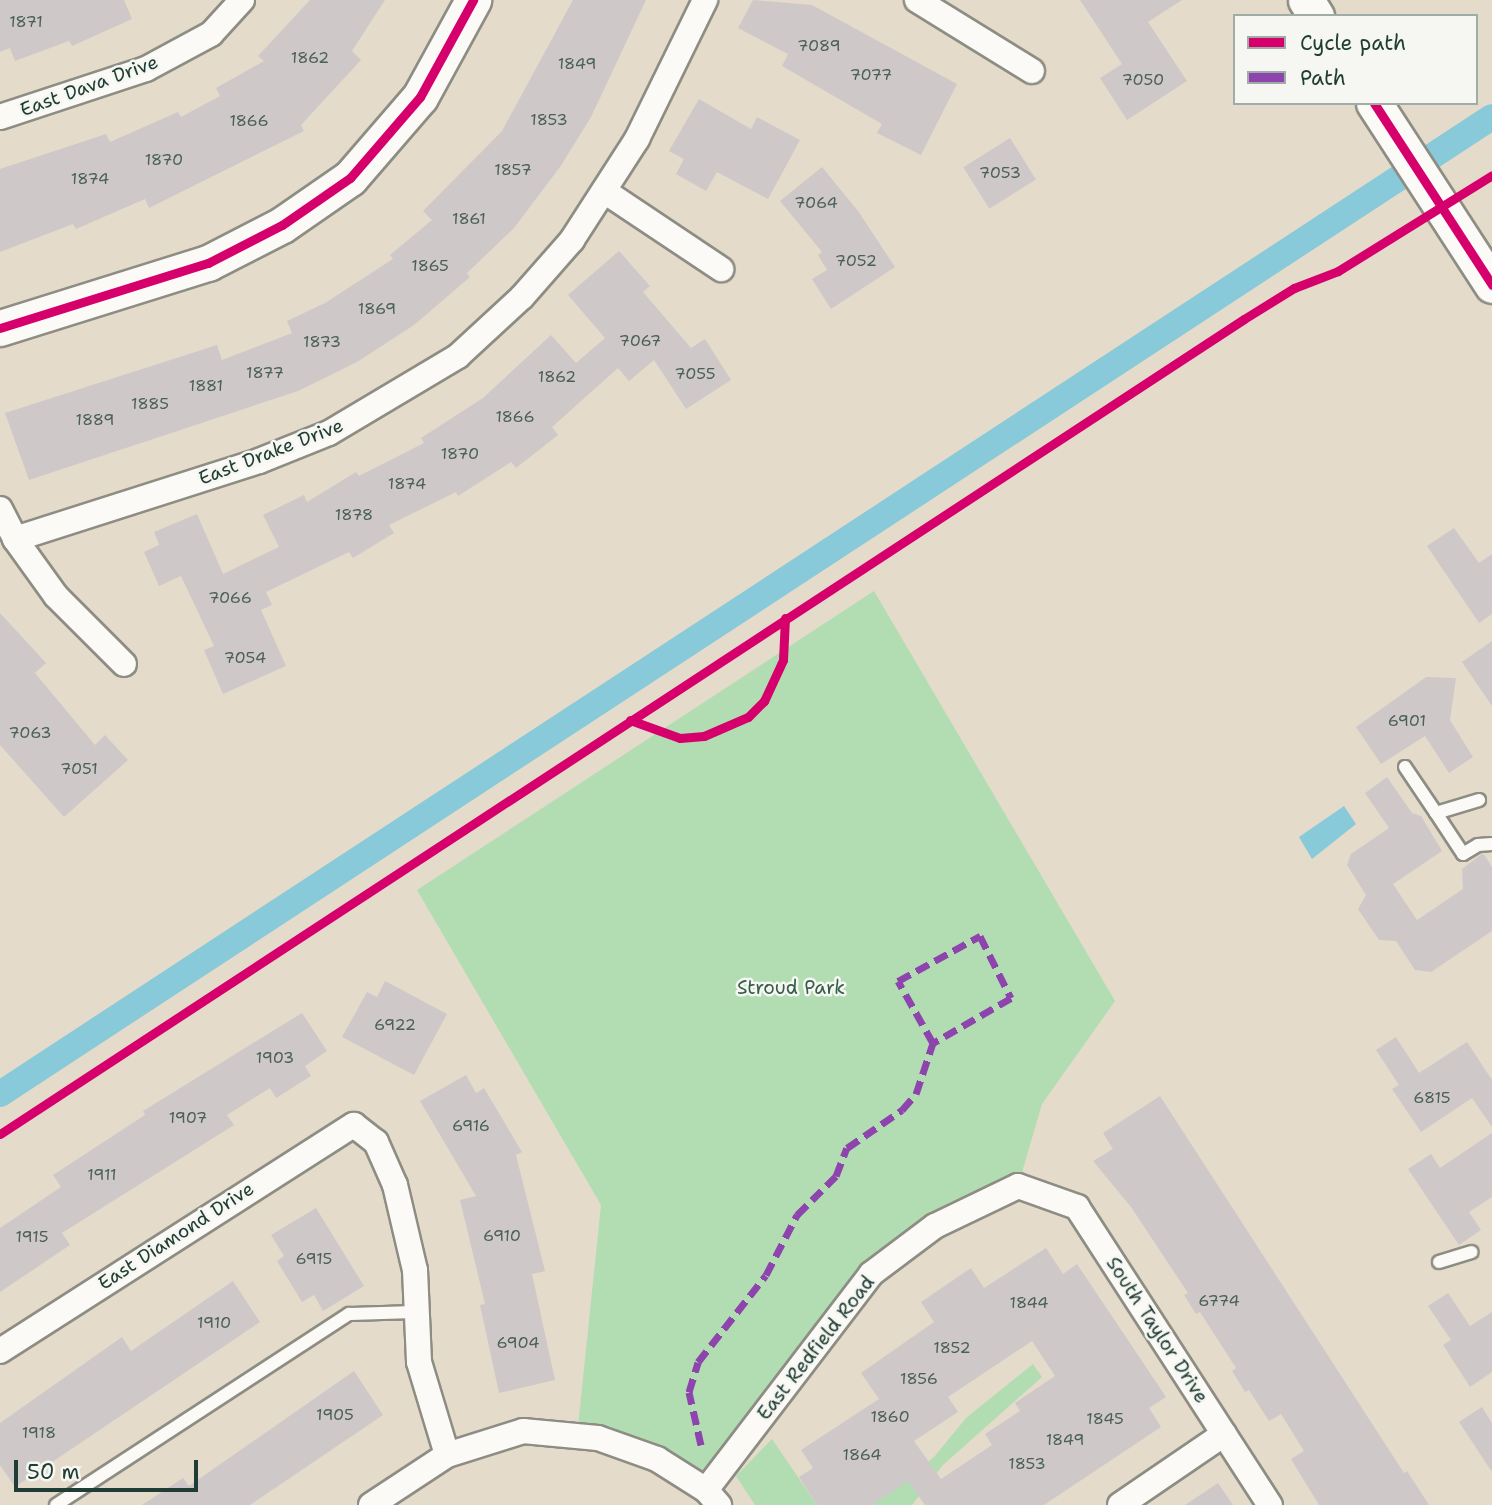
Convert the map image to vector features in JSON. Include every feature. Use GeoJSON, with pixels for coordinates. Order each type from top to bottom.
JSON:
{"type":"FeatureCollection","features":[{"type":"Feature","properties":{"kind":"street","name":"East Dava Drive"},"geometry":{"type":"LineString","coordinates":[[0,117],[146,69],[211,34],[242,0]]}},
{"type":"Feature","properties":{"kind":"street"},"geometry":{"type":"LineString","coordinates":[[0,328],[208,263],[293,218],[350,178],[420,97],[472,0]]}},
{"type":"Feature","properties":{"kind":"street","name":"East Drake Drive"},"geometry":{"type":"LineString","coordinates":[[15,539],[259,461],[329,433],[391,399],[458,356],[522,297],[572,240],[637,139],[705,0]]}},
{"type":"Feature","properties":{"kind":"street"},"geometry":{"type":"LineString","coordinates":[[917,0],[1032,71]]}},
{"type":"Feature","properties":{"kind":"street"},"geometry":{"type":"LineString","coordinates":[[1381,114],[1492,285]]}},
{"type":"Feature","properties":{"kind":"street"},"geometry":{"type":"LineString","coordinates":[[604,191],[722,269]]}},
{"type":"Feature","properties":{"kind":"street"},"geometry":{"type":"LineString","coordinates":[[0,509],[15,539],[56,596],[124,664]]}},
{"type":"Feature","properties":{"kind":"street","name":"East Diamond Drive"},"geometry":{"type":"LineString","coordinates":[[0,1351],[354,1125],[376,1142],[395,1185],[415,1270],[416,1312]]}},
{"type":"Feature","properties":{"kind":"street","name":"South Taylor Drive"},"geometry":{"type":"LineString","coordinates":[[1018,1186],[1077,1207],[1270,1505]]}},
{"type":"Feature","properties":{"kind":"street","name":"East Redfield Road"},"geometry":{"type":"LineString","coordinates":[[712,1498],[871,1275],[935,1227],[1018,1186]]}},
{"type":"Feature","properties":{"kind":"street"},"geometry":{"type":"LineString","coordinates":[[416,1312],[419,1362],[447,1455]]}},
{"type":"Feature","properties":{"kind":"street"},"geometry":{"type":"LineString","coordinates":[[371,1505],[447,1455],[523,1431],[598,1438],[657,1459],[712,1498]]}},
{"type":"Feature","properties":{"kind":"street"},"geometry":{"type":"LineString","coordinates":[[1120,1505],[1224,1434]]}},
{"type":"Feature","properties":{"kind":"lane"},"geometry":{"type":"LineString","coordinates":[[1405,767],[1463,854],[1478,845],[1492,844]]}},
{"type":"Feature","properties":{"kind":"lane"},"geometry":{"type":"LineString","coordinates":[[1436,813],[1479,800]]}},
{"type":"Feature","properties":{"kind":"lane"},"geometry":{"type":"LineString","coordinates":[[1439,1262],[1471,1252]]}},
{"type":"Feature","properties":{"kind":"lane"},"geometry":{"type":"LineString","coordinates":[[56,1505],[349,1314],[416,1312]]}},
{"type":"Feature","properties":{"kind":"green space","name":"Stroud Park"},"geometry":{"type":"Polygon","coordinates":[[[874,591],[1115,1001],[1042,1104],[1018,1186],[871,1274],[706,1490],[577,1436],[601,1205],[417,890],[874,591]]]}},
{"type":"Feature","properties":{"kind":"green space"},"geometry":{"type":"Polygon","coordinates":[[[1033,1364],[1042,1377],[943,1465],[912,1505],[868,1505],[934,1457],[966,1418],[1033,1364]]]}},
{"type":"Feature","properties":{"kind":"green space"},"geometry":{"type":"Polygon","coordinates":[[[772,1439],[817,1505],[755,1505],[736,1476],[772,1439]]]}},
{"type":"Feature","properties":{"kind":"water"},"geometry":{"type":"Polygon","coordinates":[[[1344,806],[1356,824],[1312,859],[1299,837],[1344,806]]]}},
{"type":"Feature","properties":{"kind":"building"},"geometry":{"type":"Polygon","coordinates":[[[0,0],[124,0],[132,19],[72,46],[69,41],[15,61],[10,48],[0,52],[0,0]]]}},
{"type":"Feature","properties":{"kind":"building"},"geometry":{"type":"Polygon","coordinates":[[[310,0],[385,0],[352,51],[361,60],[301,125],[304,131],[149,208],[145,199],[76,229],[73,224],[0,252],[0,169],[106,134],[110,142],[178,112],[181,117],[220,96],[216,88],[264,61],[258,56],[310,0]]]}},
{"type":"Feature","properties":{"kind":"building"},"geometry":{"type":"Polygon","coordinates":[[[573,0],[646,0],[591,117],[560,167],[514,228],[467,273],[470,277],[414,325],[357,362],[298,391],[29,480],[5,413],[217,345],[222,360],[292,333],[287,321],[325,303],[393,259],[390,255],[432,220],[423,211],[502,131],[573,0]]]}},
{"type":"Feature","properties":{"kind":"building"},"geometry":{"type":"Polygon","coordinates":[[[753,0],[812,5],[957,84],[921,155],[877,133],[882,124],[782,66],[788,54],[738,28],[753,0]]]}},
{"type":"Feature","properties":{"kind":"building"},"geometry":{"type":"Polygon","coordinates":[[[1080,0],[1182,0],[1148,22],[1187,81],[1127,120],[1100,78],[1122,64],[1080,0]]]}},
{"type":"Feature","properties":{"kind":"building"},"geometry":{"type":"Polygon","coordinates":[[[699,99],[751,129],[757,117],[800,140],[768,199],[717,172],[706,191],[676,174],[684,159],[669,151],[699,99]]]}},
{"type":"Feature","properties":{"kind":"building"},"geometry":{"type":"Polygon","coordinates":[[[1010,138],[1036,180],[989,209],[963,167],[1010,138]]]}},
{"type":"Feature","properties":{"kind":"building"},"geometry":{"type":"Polygon","coordinates":[[[822,167],[858,211],[895,267],[831,309],[812,279],[827,270],[818,255],[822,252],[780,201],[822,167]]]}},
{"type":"Feature","properties":{"kind":"building"},"geometry":{"type":"Polygon","coordinates":[[[619,251],[650,286],[643,292],[691,348],[705,339],[731,380],[686,409],[654,360],[629,381],[618,368],[552,427],[558,435],[516,468],[511,462],[458,496],[456,492],[389,525],[394,533],[353,558],[349,552],[266,592],[272,605],[261,610],[286,666],[223,694],[204,650],[214,646],[181,576],[159,586],[144,552],[159,545],[154,532],[197,514],[223,574],[279,547],[263,515],[304,495],[307,502],[356,472],[359,476],[424,443],[421,438],[483,398],[551,335],[576,363],[605,338],[568,295],[619,251]]]}},
{"type":"Feature","properties":{"kind":"building"},"geometry":{"type":"Polygon","coordinates":[[[1454,528],[1479,563],[1492,554],[1492,614],[1479,623],[1427,546],[1454,528]]]}},
{"type":"Feature","properties":{"kind":"building"},"geometry":{"type":"Polygon","coordinates":[[[0,613],[46,663],[35,673],[95,745],[105,735],[128,760],[64,817],[0,745],[0,613]]]}},
{"type":"Feature","properties":{"kind":"building"},"geometry":{"type":"Polygon","coordinates":[[[1492,641],[1492,706],[1462,662],[1492,641]]]}},
{"type":"Feature","properties":{"kind":"building"},"geometry":{"type":"Polygon","coordinates":[[[1426,677],[1456,678],[1450,720],[1473,757],[1449,773],[1425,736],[1381,764],[1356,727],[1426,677]]]}},
{"type":"Feature","properties":{"kind":"building"},"geometry":{"type":"Polygon","coordinates":[[[1387,777],[1412,813],[1421,816],[1442,851],[1393,884],[1417,920],[1463,889],[1462,869],[1483,853],[1492,867],[1492,931],[1431,972],[1415,970],[1396,941],[1379,940],[1358,909],[1366,895],[1347,865],[1351,854],[1389,828],[1365,793],[1387,777]]]}},
{"type":"Feature","properties":{"kind":"building"},"geometry":{"type":"Polygon","coordinates":[[[385,981],[447,1014],[414,1075],[342,1037],[367,992],[377,997],[385,981]]]}},
{"type":"Feature","properties":{"kind":"building"},"geometry":{"type":"Polygon","coordinates":[[[302,1013],[327,1051],[305,1066],[311,1076],[276,1098],[270,1088],[227,1115],[234,1125],[62,1233],[70,1245],[0,1292],[0,1228],[61,1187],[53,1175],[145,1115],[143,1111],[302,1013]]]}},
{"type":"Feature","properties":{"kind":"building"},"geometry":{"type":"Polygon","coordinates":[[[1396,1037],[1419,1073],[1467,1042],[1492,1080],[1492,1127],[1472,1098],[1421,1132],[1392,1089],[1399,1085],[1376,1050],[1396,1037]]]}},
{"type":"Feature","properties":{"kind":"building"},"geometry":{"type":"Polygon","coordinates":[[[466,1075],[476,1093],[484,1088],[522,1152],[516,1155],[545,1271],[532,1274],[555,1380],[499,1393],[480,1305],[485,1304],[460,1200],[476,1196],[420,1101],[466,1075]]]}},
{"type":"Feature","properties":{"kind":"building"},"geometry":{"type":"Polygon","coordinates":[[[1160,1096],[1404,1473],[1407,1471],[1429,1505],[1319,1505],[1291,1459],[1304,1451],[1281,1414],[1269,1421],[1249,1390],[1245,1392],[1232,1371],[1236,1368],[1200,1312],[1196,1314],[1184,1295],[1188,1293],[1131,1207],[1093,1161],[1113,1149],[1103,1133],[1160,1096]]]}},
{"type":"Feature","properties":{"kind":"building"},"geometry":{"type":"Polygon","coordinates":[[[1492,1133],[1492,1197],[1469,1212],[1481,1230],[1459,1245],[1408,1169],[1431,1154],[1440,1168],[1492,1133]]]}},
{"type":"Feature","properties":{"kind":"building"},"geometry":{"type":"Polygon","coordinates":[[[316,1208],[364,1286],[323,1311],[314,1295],[302,1302],[277,1261],[284,1256],[271,1235],[316,1208]]]}},
{"type":"Feature","properties":{"kind":"building"},"geometry":{"type":"Polygon","coordinates":[[[1046,1248],[1063,1274],[1077,1264],[1166,1397],[1149,1408],[1161,1427],[1044,1505],[925,1505],[908,1481],[872,1505],[817,1505],[799,1477],[813,1468],[801,1450],[879,1399],[861,1373],[934,1322],[921,1302],[971,1268],[984,1288],[1046,1248]],[[1032,1341],[948,1397],[958,1412],[914,1441],[941,1479],[992,1445],[985,1434],[1020,1411],[1015,1403],[1055,1376],[1032,1341]]]}},
{"type":"Feature","properties":{"kind":"building"},"geometry":{"type":"Polygon","coordinates":[[[233,1281],[260,1322],[15,1487],[0,1465],[0,1423],[122,1337],[131,1351],[233,1281]]]}},
{"type":"Feature","properties":{"kind":"building"},"geometry":{"type":"Polygon","coordinates":[[[1448,1293],[1470,1326],[1492,1312],[1492,1372],[1470,1387],[1443,1345],[1451,1340],[1428,1306],[1448,1293]]]}},
{"type":"Feature","properties":{"kind":"building"},"geometry":{"type":"Polygon","coordinates":[[[354,1371],[383,1415],[250,1505],[142,1505],[183,1478],[189,1486],[354,1371]]]}},
{"type":"Feature","properties":{"kind":"building"},"geometry":{"type":"Polygon","coordinates":[[[1482,1407],[1492,1423],[1492,1472],[1459,1422],[1482,1407]]]}},
{"type":"Feature","properties":{"kind":"building"},"geometry":{"type":"Polygon","coordinates":[[[1218,1483],[1233,1505],[1185,1505],[1218,1483]]]}},
{"type":"Feature","properties":{"kind":"waterway"},"geometry":{"type":"LineString","coordinates":[[0,1094],[1492,117]]}},
{"type":"Feature","properties":{"kind":"marked path"},"geometry":{"type":"LineString","coordinates":[[701,1445],[689,1392],[698,1362],[766,1275],[797,1215],[836,1176],[847,1148],[902,1110],[916,1094],[933,1043],[898,981],[980,936],[1011,998],[933,1043]]}},
{"type":"Feature","properties":{"kind":"cycle path"},"geometry":{"type":"LineString","coordinates":[[0,328],[208,263],[282,225],[350,178],[420,97],[473,0]]}},
{"type":"Feature","properties":{"kind":"cycle path"},"geometry":{"type":"LineString","coordinates":[[1375,105],[1492,285]]}},
{"type":"Feature","properties":{"kind":"cycle path"},"geometry":{"type":"LineString","coordinates":[[0,1134],[1244,319],[1294,288],[1338,271],[1492,175]]}},
{"type":"Feature","properties":{"kind":"cycle path"},"geometry":{"type":"LineString","coordinates":[[630,720],[680,738],[704,736],[748,717],[764,701],[783,660],[785,618]]}}]}
